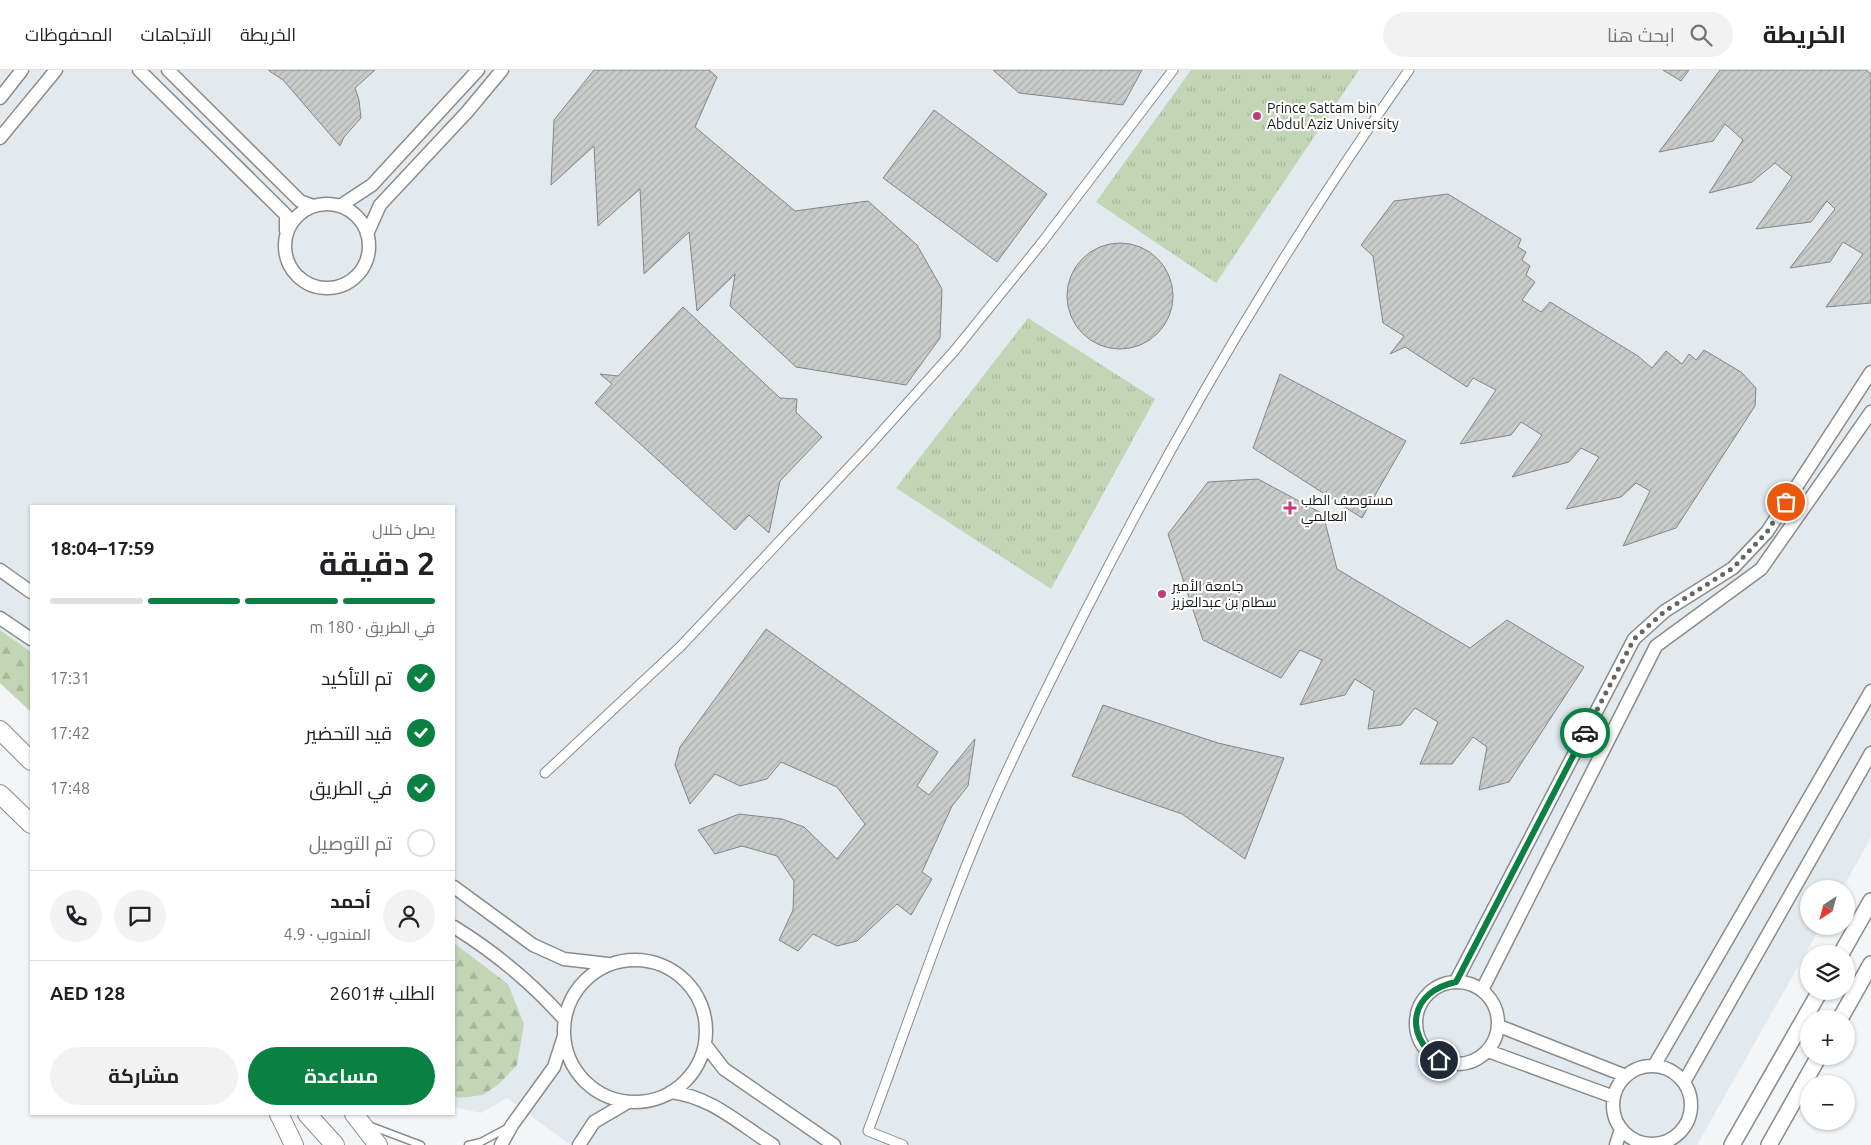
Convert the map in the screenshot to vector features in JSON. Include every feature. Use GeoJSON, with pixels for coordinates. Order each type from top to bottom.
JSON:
{"type":"FeatureCollection","features":[{"type":"Feature","properties":{"kind":"main road"},"geometry":{"type":"LineString","coordinates":[[0,730],[30,760]]}},
{"type":"Feature","properties":{"kind":"main road"},"geometry":{"type":"LineString","coordinates":[[0,794],[30,823]]}},
{"type":"Feature","properties":{"kind":"main road"},"geometry":{"type":"LineString","coordinates":[[279,1115],[294,1145]]}},
{"type":"Feature","properties":{"kind":"main road"},"geometry":{"type":"LineString","coordinates":[[308,1115],[336,1145]]}},
{"type":"Feature","properties":{"kind":"main road"},"geometry":{"type":"LineString","coordinates":[[358,1118],[378,1145]]}},
{"type":"Feature","properties":{"kind":"street"},"geometry":{"type":"LineString","coordinates":[[0,98],[22,70]]}},
{"type":"Feature","properties":{"kind":"street"},"geometry":{"type":"LineString","coordinates":[[0,138],[56,70]]}},
{"type":"Feature","properties":{"kind":"street"},"geometry":{"type":"LineString","coordinates":[[138,70],[286,215],[285,248],[288,262],[296,274],[307,283],[320,287],[335,287],[348,282],[359,273],[367,254],[367,234],[380,204],[467,112],[502,70]]}},
{"type":"Feature","properties":{"kind":"street"},"geometry":{"type":"LineString","coordinates":[[168,70],[300,201],[313,206]]}},
{"type":"Feature","properties":{"kind":"street"},"geometry":{"type":"LineString","coordinates":[[340,206],[372,185],[478,70]]}},
{"type":"Feature","properties":{"kind":"street"},"geometry":{"type":"LineString","coordinates":[[546,773],[681,646],[869,446],[955,350],[1040,245],[1173,70]]}},
{"type":"Feature","properties":{"kind":"street"},"geometry":{"type":"LineString","coordinates":[[903,1145],[868,1131],[954,898],[990,810],[1034,713],[1130,524],[1233,338],[1352,150],[1409,70]]}},
{"type":"Feature","properties":{"kind":"street"},"geometry":{"type":"LineString","coordinates":[[286,234],[296,217],[313,206],[326,204],[340,206],[352,212],[361,222],[367,234]]}},
{"type":"Feature","properties":{"kind":"street"},"geometry":{"type":"LineString","coordinates":[[1456,982],[1634,639],[1665,611],[1733,568],[1767,532],[1870,377]]}},
{"type":"Feature","properties":{"kind":"street"},"geometry":{"type":"LineString","coordinates":[[1482,990],[1656,646],[1761,569],[1871,412]]}},
{"type":"Feature","properties":{"kind":"street"},"geometry":{"type":"LineString","coordinates":[[0,570],[30,591]]}},
{"type":"Feature","properties":{"kind":"street"},"geometry":{"type":"LineString","coordinates":[[0,618],[30,638]]}},
{"type":"Feature","properties":{"kind":"street"},"geometry":{"type":"LineString","coordinates":[[1654,1066],[1871,691]]}},
{"type":"Feature","properties":{"kind":"street"},"geometry":{"type":"LineString","coordinates":[[1684,1082],[1871,753]]}},
{"type":"Feature","properties":{"kind":"street"},"geometry":{"type":"LineString","coordinates":[[455,888],[534,945],[564,959],[608,964]]}},
{"type":"Feature","properties":{"kind":"street"},"geometry":{"type":"LineString","coordinates":[[1846,945],[1871,901]]}},
{"type":"Feature","properties":{"kind":"street"},"geometry":{"type":"LineString","coordinates":[[455,928],[488,948],[521,975],[564,1019]]}},
{"type":"Feature","properties":{"kind":"street"},"geometry":{"type":"LineString","coordinates":[[629,959],[650,961],[670,969],[687,982],[699,999],[706,1020],[707,1047],[688,1079],[671,1092],[650,1100],[628,1102],[604,1095],[584,1080],[570,1060],[564,1036],[564,1019],[572,996],[588,977],[608,964],[629,959]]}},
{"type":"Feature","properties":{"kind":"street"},"geometry":{"type":"LineString","coordinates":[[1845,1010],[1871,964]]}},
{"type":"Feature","properties":{"kind":"street"},"geometry":{"type":"LineString","coordinates":[[1456,982],[1470,983],[1482,990],[1491,1000],[1497,1012],[1499,1026],[1496,1039],[1488,1051],[1472,1062],[1452,1064],[1439,1060],[1428,1052],[1420,1041],[1416,1028],[1416,1015],[1421,1002],[1430,991],[1442,984],[1456,982]]}},
{"type":"Feature","properties":{"kind":"street"},"geometry":{"type":"LineString","coordinates":[[1732,1145],[1815,1000]]}},
{"type":"Feature","properties":{"kind":"street"},"geometry":{"type":"LineString","coordinates":[[1499,1026],[1626,1076]]}},
{"type":"Feature","properties":{"kind":"street"},"geometry":{"type":"LineString","coordinates":[[501,1145],[512,1125],[554,1067],[564,1036]]}},
{"type":"Feature","properties":{"kind":"street"},"geometry":{"type":"LineString","coordinates":[[707,1047],[724,1069],[834,1145]]}},
{"type":"Feature","properties":{"kind":"street"},"geometry":{"type":"LineString","coordinates":[[1488,1051],[1614,1097]]}},
{"type":"Feature","properties":{"kind":"street"},"geometry":{"type":"LineString","coordinates":[[1769,1145],[1814,1065]]}},
{"type":"Feature","properties":{"kind":"street"},"geometry":{"type":"LineString","coordinates":[[1654,1066],[1670,1071],[1684,1082],[1690,1093],[1692,1105],[1690,1117],[1684,1128],[1670,1140],[1653,1145],[1641,1143],[1630,1138],[1621,1130],[1613,1108],[1618,1086],[1626,1076],[1634,1070],[1654,1066]]}},
{"type":"Feature","properties":{"kind":"street"},"geometry":{"type":"LineString","coordinates":[[671,1092],[690,1094],[711,1103],[774,1145]]}},
{"type":"Feature","properties":{"kind":"street"},"geometry":{"type":"LineString","coordinates":[[579,1145],[594,1122],[628,1102]]}},
{"type":"Feature","properties":{"kind":"street"},"geometry":{"type":"LineString","coordinates":[[1616,1145],[1621,1130]]}},
{"type":"Feature","properties":{"kind":"lane"},"geometry":{"type":"LineString","coordinates":[[358,1118],[421,1145]]}},
{"type":"Feature","properties":{"kind":"lane"},"geometry":{"type":"LineString","coordinates":[[468,1145],[481,1142],[512,1125]]}},
{"type":"Feature","properties":{"kind":"shaded area","name":"جامعة الأمير سطام بن عبدالعزيز"},"geometry":{"type":"Polygon","coordinates":[[[0,70],[1871,70],[1871,838],[1847,880],[1800,880],[1800,935],[1816,935],[1810,945],[1800,945],[1800,963],[1697,1145],[570,1145],[507,1098],[481,1113],[455,1107],[455,505],[30,505],[30,711],[0,683],[0,70]]]}},
{"type":"Feature","properties":{"kind":"green space"},"geometry":{"type":"Polygon","coordinates":[[[1191,70],[1359,70],[1216,283],[1096,202],[1191,70]]]}},
{"type":"Feature","properties":{"kind":"green space"},"geometry":{"type":"Polygon","coordinates":[[[1028,318],[1155,399],[1051,589],[896,488],[1028,318]]]}},
{"type":"Feature","properties":{"kind":"green space"},"geometry":{"type":"Polygon","coordinates":[[[0,630],[30,651],[30,711],[0,683],[0,630]]]}},
{"type":"Feature","properties":{"kind":"green space"},"geometry":{"type":"Polygon","coordinates":[[[455,944],[508,984],[524,1024],[517,1065],[499,1084],[483,1095],[459,1098],[455,1096],[455,944]]]}},
{"type":"Feature","properties":{"kind":"building"},"geometry":{"type":"Polygon","coordinates":[[[268,70],[375,70],[355,88],[359,100],[361,118],[344,137],[340,146],[283,80],[268,70]]]}},
{"type":"Feature","properties":{"kind":"building"},"geometry":{"type":"Polygon","coordinates":[[[594,70],[709,70],[717,77],[695,127],[795,211],[868,201],[917,245],[942,289],[940,338],[906,385],[796,367],[730,306],[735,274],[697,311],[689,232],[644,274],[640,189],[598,226],[594,146],[551,185],[554,120],[594,70]]]}},
{"type":"Feature","properties":{"kind":"building"},"geometry":{"type":"Polygon","coordinates":[[[993,70],[1142,70],[1123,105],[1019,93],[993,70]]]}},
{"type":"Feature","properties":{"kind":"building"},"geometry":{"type":"Polygon","coordinates":[[[1663,70],[1689,70],[1681,81],[1663,70]]]}},
{"type":"Feature","properties":{"kind":"building"},"geometry":{"type":"Polygon","coordinates":[[[1720,70],[1866,70],[1871,74],[1871,303],[1826,307],[1863,254],[1843,242],[1830,262],[1790,268],[1835,209],[1827,201],[1811,222],[1756,229],[1792,177],[1775,163],[1752,182],[1709,193],[1743,140],[1725,124],[1713,141],[1659,152],[1720,70]]]}},
{"type":"Feature","properties":{"kind":"building"},"geometry":{"type":"Polygon","coordinates":[[[934,110],[1047,194],[997,262],[883,178],[934,110]]]}},
{"type":"Feature","properties":{"kind":"building"},"geometry":{"type":"Polygon","coordinates":[[[1448,194],[1521,239],[1518,247],[1526,252],[1522,260],[1530,266],[1526,275],[1535,282],[1522,300],[1541,312],[1550,302],[1638,356],[1652,368],[1666,351],[1682,364],[1689,354],[1696,360],[1704,350],[1741,372],[1756,388],[1755,406],[1676,528],[1623,546],[1650,491],[1636,483],[1621,497],[1566,509],[1599,457],[1581,448],[1569,462],[1512,477],[1542,435],[1521,422],[1511,435],[1460,444],[1496,390],[1473,378],[1467,387],[1405,347],[1390,354],[1404,336],[1383,323],[1373,256],[1361,245],[1394,201],[1448,194]]]}},
{"type":"Feature","properties":{"kind":"building"},"geometry":{"type":"Polygon","coordinates":[[[1120,243],[1140,247],[1157,259],[1169,276],[1173,296],[1169,316],[1157,333],[1140,345],[1120,349],[1100,345],[1083,333],[1071,316],[1067,296],[1071,276],[1083,259],[1100,247],[1120,243]]]}},
{"type":"Feature","properties":{"kind":"building"},"geometry":{"type":"Polygon","coordinates":[[[683,307],[780,398],[797,399],[796,412],[822,437],[780,481],[769,533],[749,515],[735,530],[595,403],[612,384],[600,374],[618,376],[683,307]]]}},
{"type":"Feature","properties":{"kind":"building"},"geometry":{"type":"Polygon","coordinates":[[[1280,374],[1406,441],[1362,518],[1253,448],[1280,374]]]}},
{"type":"Feature","properties":{"kind":"building"},"geometry":{"type":"Polygon","coordinates":[[[1258,479],[1323,514],[1337,569],[1470,648],[1507,620],[1584,667],[1509,782],[1479,790],[1487,747],[1473,737],[1452,764],[1420,764],[1438,722],[1415,708],[1401,725],[1368,729],[1374,691],[1355,679],[1345,695],[1300,705],[1322,660],[1300,650],[1281,678],[1203,640],[1168,534],[1208,482],[1258,479]]]}},
{"type":"Feature","properties":{"kind":"building"},"geometry":{"type":"Polygon","coordinates":[[[766,629],[938,752],[917,786],[929,795],[975,739],[968,786],[952,806],[922,872],[932,879],[911,915],[897,904],[857,941],[837,946],[813,934],[798,951],[779,940],[793,910],[794,881],[777,856],[742,846],[715,854],[698,830],[739,814],[782,819],[804,827],[837,859],[865,824],[837,787],[781,762],[767,779],[740,786],[715,774],[690,804],[675,765],[680,747],[766,629]]]}},
{"type":"Feature","properties":{"kind":"building"},"geometry":{"type":"Polygon","coordinates":[[[1103,705],[1218,743],[1284,758],[1245,859],[1182,814],[1072,776],[1103,705]]]}},
{"type":"Feature","properties":{"kind":"way so far"},"geometry":{"type":"LineString","coordinates":[[1585,733],[1634,639],[1665,611],[1692,592],[1733,568],[1767,532],[1786,502]]}},
{"type":"Feature","properties":{"kind":"place","name":"Prince Sattam bin Abdul Aziz University"},"geometry":{"type":"Point","coordinates":[1257,116]}},
{"type":"Feature","properties":{"kind":"place","name":"مستوصف الطب العالمي"},"geometry":{"type":"Point","coordinates":[1290,508]}},
{"type":"Feature","properties":{"kind":"place","name":"جامعة الأمير سطام بن عبدالعزيز"},"geometry":{"type":"Point","coordinates":[1162,594]}},
{"type":"Feature","properties":{"kind":"route"},"geometry":{"type":"LineString","coordinates":[[1439,1060],[1428,1052],[1420,1041],[1416,1028],[1416,1015],[1421,1002],[1430,991],[1442,984],[1456,982],[1585,733]]}}]}
